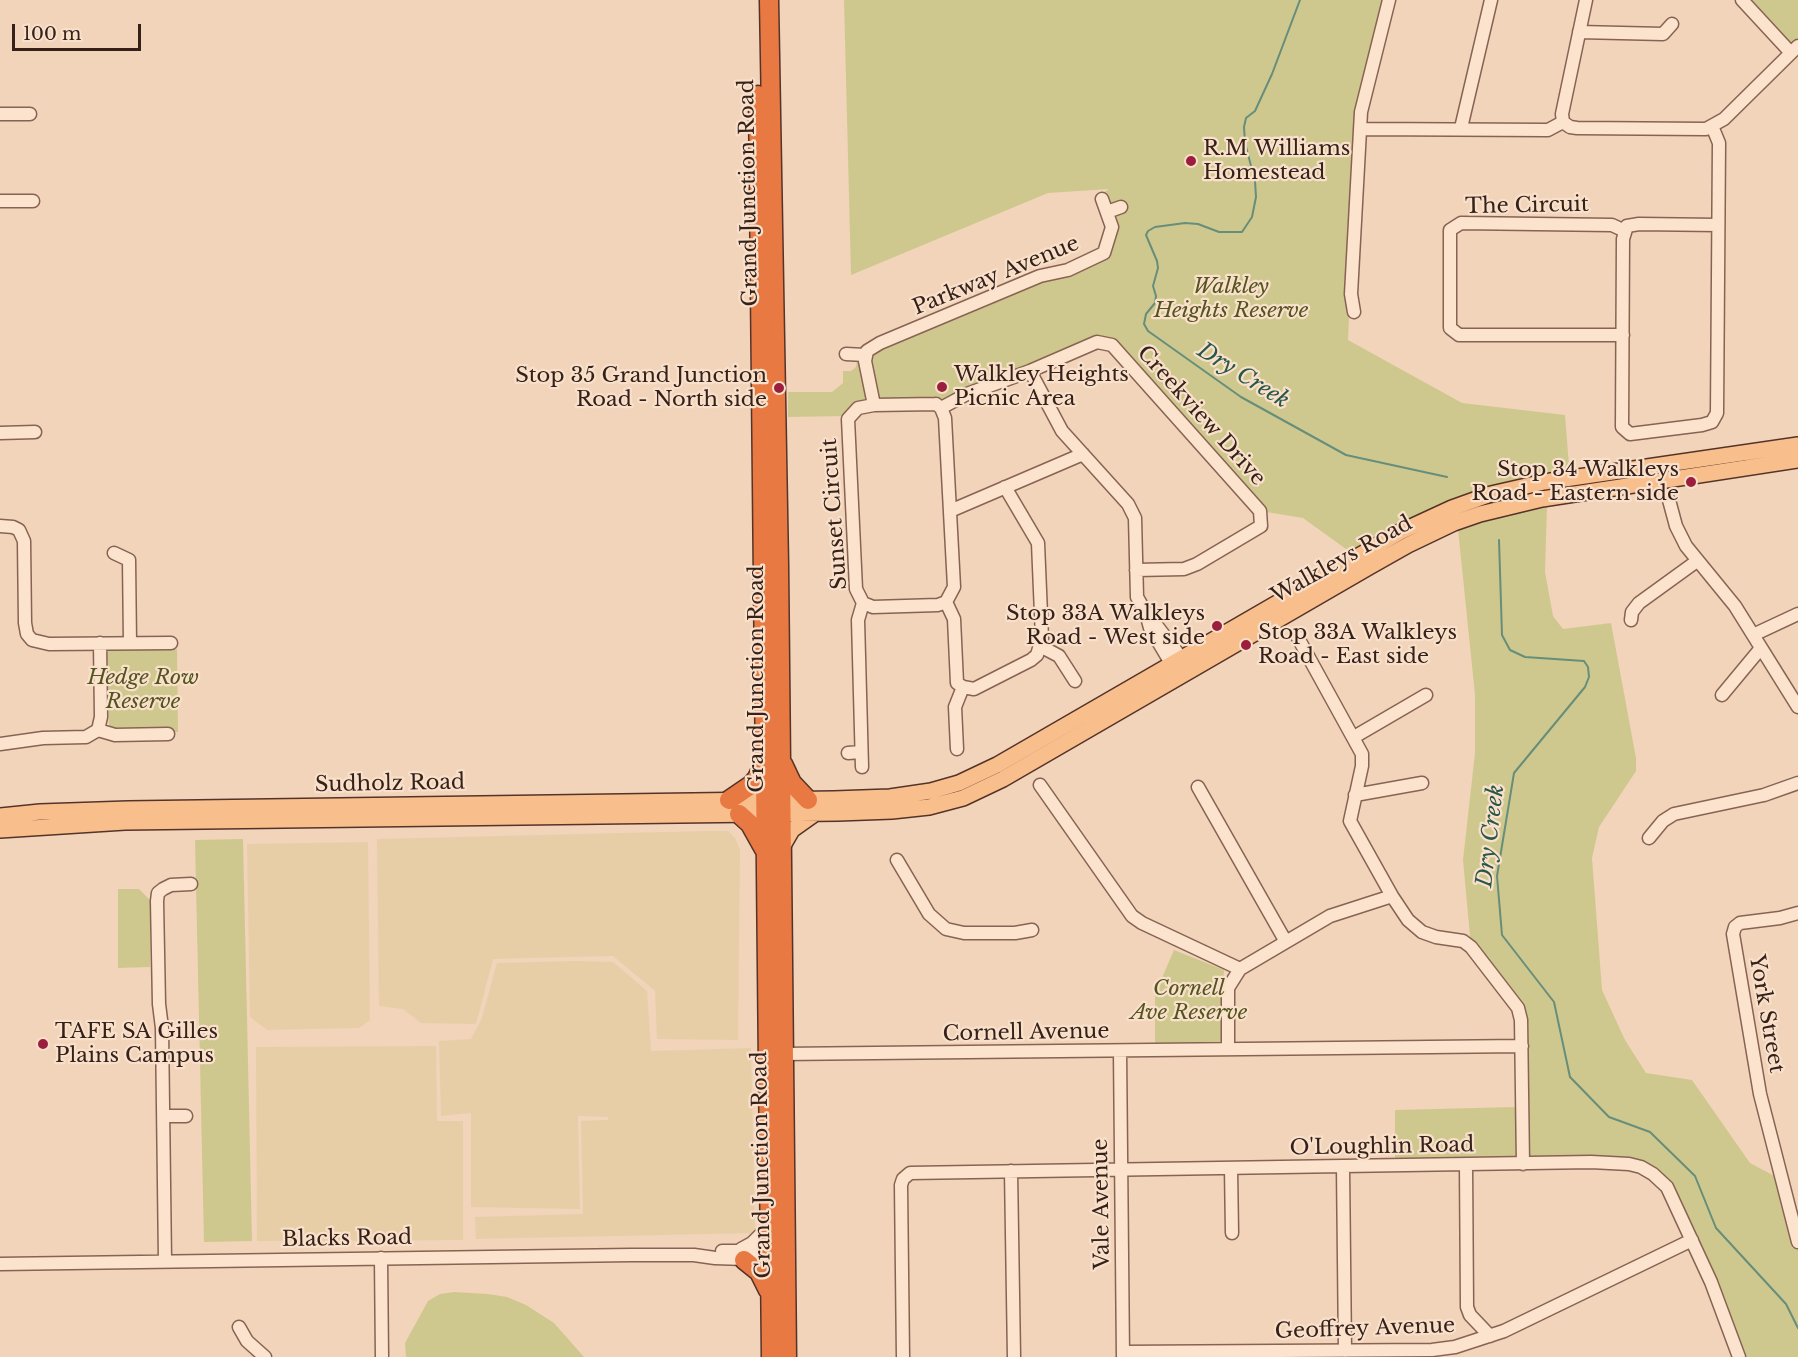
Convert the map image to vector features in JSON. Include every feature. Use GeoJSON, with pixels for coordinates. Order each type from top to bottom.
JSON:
{"type":"FeatureCollection","features":[{"type":"Feature","properties":{"kind":"highway","name":"Grand Junction Road"},"geometry":{"type":"LineString","coordinates":[[757,0],[773,758]]}},
{"type":"Feature","properties":{"kind":"highway","name":"Grand Junction Road"},"geometry":{"type":"LineString","coordinates":[[769,0],[777,1255],[787,1357]]}},
{"type":"Feature","properties":{"kind":"highway"},"geometry":{"type":"LineString","coordinates":[[773,852],[734,807],[773,758],[812,806]]}},
{"type":"Feature","properties":{"kind":"highway","name":"Grand Junction Road"},"geometry":{"type":"LineString","coordinates":[[771,1357],[769,1295],[777,1255],[769,1226],[775,1054]]}},
{"type":"Feature","properties":{"kind":"highway"},"geometry":{"type":"LineString","coordinates":[[741,1256],[759,1272],[769,1295]]}},
{"type":"Feature","properties":{"kind":"main road","name":"Walkleys Road"},"geometry":{"type":"LineString","coordinates":[[1181,668],[1400,531],[1472,500],[1544,482],[1798,445]]}},
{"type":"Feature","properties":{"kind":"main road","name":"Walkleys Road"},"geometry":{"type":"LineString","coordinates":[[773,807],[812,806],[899,796],[931,791],[959,783],[1181,668],[1408,545],[1460,521],[1542,499],[1798,460]]}},
{"type":"Feature","properties":{"kind":"main road"},"geometry":{"type":"LineString","coordinates":[[773,852],[812,806]]}},
{"type":"Feature","properties":{"kind":"main road","name":"Sudholz Road"},"geometry":{"type":"LineString","coordinates":[[0,830],[125,822],[734,807]]}},
{"type":"Feature","properties":{"kind":"main road","name":"Sudholz Road"},"geometry":{"type":"LineString","coordinates":[[0,816],[50,811],[140,808],[773,807]]}},
{"type":"Feature","properties":{"kind":"street"},"geometry":{"type":"LineString","coordinates":[[1354,312],[1351,294],[1361,112],[1389,0]]}},
{"type":"Feature","properties":{"kind":"street"},"geometry":{"type":"LineString","coordinates":[[1461,128],[1491,0]]}},
{"type":"Feature","properties":{"kind":"street"},"geometry":{"type":"LineString","coordinates":[[1586,0],[1562,114],[1563,122],[1570,127],[1577,128],[1691,130],[1706,129],[1724,119],[1794,50],[1742,0]]}},
{"type":"Feature","properties":{"kind":"street"},"geometry":{"type":"LineString","coordinates":[[1579,32],[1663,34],[1672,24]]}},
{"type":"Feature","properties":{"kind":"street"},"geometry":{"type":"LineString","coordinates":[[0,114],[30,114]]}},
{"type":"Feature","properties":{"kind":"street"},"geometry":{"type":"LineString","coordinates":[[1360,129],[1548,130],[1563,122]]}},
{"type":"Feature","properties":{"kind":"street"},"geometry":{"type":"LineString","coordinates":[[1712,126],[1719,143],[1717,413],[1712,422],[1702,425],[1630,434],[1622,427],[1623,239],[1627,226],[1639,224],[1718,225]]}},
{"type":"Feature","properties":{"kind":"street","name":"Parkway Avenue"},"geometry":{"type":"LineString","coordinates":[[865,355],[867,351],[880,343],[1040,276],[1068,270],[1104,253],[1112,227],[1102,199]]}},
{"type":"Feature","properties":{"kind":"street"},"geometry":{"type":"LineString","coordinates":[[0,201],[33,201]]}},
{"type":"Feature","properties":{"kind":"street"},"geometry":{"type":"LineString","coordinates":[[1107,212],[1121,207]]}},
{"type":"Feature","properties":{"kind":"street","name":"The Circuit"},"geometry":{"type":"LineString","coordinates":[[1623,335],[1459,335],[1450,328],[1450,230],[1461,223],[1612,225],[1625,231]]}},
{"type":"Feature","properties":{"kind":"street","name":"Creekview Drive"},"geometry":{"type":"LineString","coordinates":[[942,408],[967,394],[1030,371],[1097,342],[1112,345],[1260,511],[1261,525],[1197,564],[1184,569],[1136,570]]}},
{"type":"Feature","properties":{"kind":"street"},"geometry":{"type":"LineString","coordinates":[[846,354],[865,355],[874,405]]}},
{"type":"Feature","properties":{"kind":"street"},"geometry":{"type":"LineString","coordinates":[[1030,371],[1062,431],[1128,504],[1135,518],[1137,597],[1146,613],[1154,619],[1181,668]]}},
{"type":"Feature","properties":{"kind":"street","name":"Sunset Circuit"},"geometry":{"type":"LineString","coordinates":[[942,408],[936,404],[874,405],[858,408],[848,420],[856,589],[863,603],[873,607],[938,605],[946,602]]}},
{"type":"Feature","properties":{"kind":"street"},"geometry":{"type":"LineString","coordinates":[[942,408],[945,418],[954,587],[946,602],[954,619],[957,682],[963,687],[974,689],[1031,660],[1037,655],[1040,646],[1042,627],[1038,543],[1005,487]]}},
{"type":"Feature","properties":{"kind":"street"},"geometry":{"type":"LineString","coordinates":[[0,433],[35,432]]}},
{"type":"Feature","properties":{"kind":"street"},"geometry":{"type":"LineString","coordinates":[[950,511],[1083,454]]}},
{"type":"Feature","properties":{"kind":"street"},"geometry":{"type":"LineString","coordinates":[[1669,500],[1673,518],[1681,536],[1697,561],[1727,596],[1798,707]]}},
{"type":"Feature","properties":{"kind":"street"},"geometry":{"type":"LineString","coordinates":[[0,526],[19,530],[24,541],[25,623],[27,634],[32,640],[49,644],[171,643]]}},
{"type":"Feature","properties":{"kind":"street"},"geometry":{"type":"LineString","coordinates":[[114,553],[129,560],[130,643]]}},
{"type":"Feature","properties":{"kind":"street"},"geometry":{"type":"LineString","coordinates":[[1631,620],[1632,612],[1639,603],[1697,561]]}},
{"type":"Feature","properties":{"kind":"street"},"geometry":{"type":"LineString","coordinates":[[862,767],[858,620],[863,603]]}},
{"type":"Feature","properties":{"kind":"street"},"geometry":{"type":"LineString","coordinates":[[1753,635],[1798,614]]}},
{"type":"Feature","properties":{"kind":"street"},"geometry":{"type":"LineString","coordinates":[[1297,636],[1354,737],[1363,758],[1350,818],[1352,826],[1392,896],[1407,920],[1422,932],[1436,938],[1463,941],[1474,950],[1518,1008],[1522,1046],[1523,1164]]}},
{"type":"Feature","properties":{"kind":"street"},"geometry":{"type":"LineString","coordinates":[[98,730],[101,717],[100,643]]}},
{"type":"Feature","properties":{"kind":"street"},"geometry":{"type":"LineString","coordinates":[[1040,646],[1059,656],[1075,681]]}},
{"type":"Feature","properties":{"kind":"street"},"geometry":{"type":"LineString","coordinates":[[1722,695],[1761,648]]}},
{"type":"Feature","properties":{"kind":"street"},"geometry":{"type":"LineString","coordinates":[[957,749],[954,706],[963,687]]}},
{"type":"Feature","properties":{"kind":"street"},"geometry":{"type":"LineString","coordinates":[[1354,737],[1426,695]]}},
{"type":"Feature","properties":{"kind":"street"},"geometry":{"type":"LineString","coordinates":[[0,744],[43,738],[86,736],[98,730],[115,735],[168,734]]}},
{"type":"Feature","properties":{"kind":"street"},"geometry":{"type":"LineString","coordinates":[[848,753],[861,752]]}},
{"type":"Feature","properties":{"kind":"street"},"geometry":{"type":"LineString","coordinates":[[1355,795],[1422,783]]}},
{"type":"Feature","properties":{"kind":"street"},"geometry":{"type":"LineString","coordinates":[[1649,838],[1663,821],[1674,814],[1764,795],[1798,783]]}},
{"type":"Feature","properties":{"kind":"street"},"geometry":{"type":"LineString","coordinates":[[1040,785],[1132,916],[1142,924],[1240,969]]}},
{"type":"Feature","properties":{"kind":"street"},"geometry":{"type":"LineString","coordinates":[[1197,787],[1286,942]]}},
{"type":"Feature","properties":{"kind":"street"},"geometry":{"type":"LineString","coordinates":[[897,860],[929,914],[946,929],[964,933],[1016,933],[1032,930]]}},
{"type":"Feature","properties":{"kind":"street"},"geometry":{"type":"LineString","coordinates":[[165,1261],[164,1116],[157,901],[158,893],[162,889],[171,885],[191,884]]}},
{"type":"Feature","properties":{"kind":"street"},"geometry":{"type":"LineString","coordinates":[[1228,1049],[1228,988],[1240,969],[1330,916],[1392,896]]}},
{"type":"Feature","properties":{"kind":"street","name":"York Street"},"geometry":{"type":"LineString","coordinates":[[1798,913],[1780,918],[1740,923],[1735,927],[1733,934],[1760,1094],[1798,1242]]}},
{"type":"Feature","properties":{"kind":"street","name":"Cornell Avenue"},"geometry":{"type":"LineString","coordinates":[[775,1054],[1522,1046]]}},
{"type":"Feature","properties":{"kind":"street","name":"Vale Avenue"},"geometry":{"type":"LineString","coordinates":[[1120,1051],[1123,1355]]}},
{"type":"Feature","properties":{"kind":"street"},"geometry":{"type":"LineString","coordinates":[[164,1116],[186,1116]]}},
{"type":"Feature","properties":{"kind":"street","name":"O'Loughlin Road"},"geometry":{"type":"LineString","coordinates":[[903,1357],[901,1185],[905,1176],[914,1172],[1619,1163],[1641,1167],[1667,1187],[1711,1282],[1739,1357]]}},
{"type":"Feature","properties":{"kind":"street"},"geometry":{"type":"LineString","coordinates":[[1466,1165],[1467,1307],[1470,1315],[1490,1336]]}},
{"type":"Feature","properties":{"kind":"street"},"geometry":{"type":"LineString","coordinates":[[1343,1167],[1345,1351]]}},
{"type":"Feature","properties":{"kind":"street"},"geometry":{"type":"LineString","coordinates":[[1231,1168],[1232,1233]]}},
{"type":"Feature","properties":{"kind":"street"},"geometry":{"type":"LineString","coordinates":[[1011,1171],[1014,1357]]}},
{"type":"Feature","properties":{"kind":"street"},"geometry":{"type":"LineString","coordinates":[[741,1256],[769,1226]]}},
{"type":"Feature","properties":{"kind":"street","name":"Geoffrey Avenue"},"geometry":{"type":"LineString","coordinates":[[1123,1355],[1444,1349],[1465,1345],[1490,1336],[1633,1270],[1692,1240]]}},
{"type":"Feature","properties":{"kind":"street","name":"Blacks Road"},"geometry":{"type":"LineString","coordinates":[[0,1264],[777,1255]]}},
{"type":"Feature","properties":{"kind":"street"},"geometry":{"type":"LineString","coordinates":[[381,1258],[382,1357]]}},
{"type":"Feature","properties":{"kind":"street"},"geometry":{"type":"LineString","coordinates":[[238,1327],[247,1341],[265,1357]]}},
{"type":"Feature","properties":{"kind":"shaded area"},"geometry":{"type":"Polygon","coordinates":[[[728,831],[735,838],[740,850],[738,1040],[657,1039],[655,991],[613,956],[493,959],[476,1024],[421,1023],[403,1009],[379,1006],[377,839],[728,831]]]}},
{"type":"Feature","properties":{"kind":"shaded area"},"geometry":{"type":"Polygon","coordinates":[[[368,842],[370,1020],[359,1028],[267,1030],[250,1017],[247,844],[368,842]]]}},
{"type":"Feature","properties":{"kind":"shaded area"},"geometry":{"type":"Polygon","coordinates":[[[613,962],[647,991],[651,1051],[751,1048],[755,1233],[476,1239],[475,1217],[583,1214],[581,1121],[608,1120],[608,1117],[578,1116],[580,1209],[471,1207],[471,1113],[441,1116],[439,1041],[471,1039],[482,1018],[497,963],[613,962]]]}},
{"type":"Feature","properties":{"kind":"shaded area"},"geometry":{"type":"Polygon","coordinates":[[[436,1046],[437,1121],[463,1121],[463,1240],[257,1241],[256,1047],[436,1046]]]}},
{"type":"Feature","properties":{"kind":"green space","name":"Walkley Heights Reserve"},"geometry":{"type":"Polygon","coordinates":[[[844,0],[1384,0],[1358,114],[1348,340],[1462,403],[1565,415],[1570,479],[1459,505],[1357,557],[1303,518],[1260,511],[1112,345],[1097,342],[941,408],[879,399],[869,361],[873,352],[1104,253],[1112,227],[1104,192],[1109,189],[1048,193],[851,275],[844,0]]]}},
{"type":"Feature","properties":{"kind":"green space"},"geometry":{"type":"Polygon","coordinates":[[[1742,0],[1798,0],[1798,46],[1791,53],[1742,0]]]}},
{"type":"Feature","properties":{"kind":"green space"},"geometry":{"type":"Polygon","coordinates":[[[859,358],[868,397],[850,408],[847,416],[788,417],[788,392],[832,392],[843,383],[843,371],[851,371],[856,367],[859,358]]]}},
{"type":"Feature","properties":{"kind":"green space"},"geometry":{"type":"Polygon","coordinates":[[[1547,506],[1545,572],[1553,616],[1563,629],[1611,623],[1636,758],[1636,771],[1599,827],[1592,858],[1602,990],[1625,1040],[1646,1073],[1692,1080],[1750,1163],[1782,1180],[1798,1242],[1798,1357],[1743,1357],[1667,1188],[1648,1170],[1523,1164],[1521,1016],[1471,947],[1463,860],[1475,753],[1475,695],[1458,529],[1547,506]]]}},
{"type":"Feature","properties":{"kind":"green space","name":"Hedge Row Reserve"},"geometry":{"type":"Polygon","coordinates":[[[177,649],[178,732],[109,730],[107,650],[177,649]]]}},
{"type":"Feature","properties":{"kind":"green space"},"geometry":{"type":"Polygon","coordinates":[[[243,839],[252,1241],[204,1242],[195,840],[243,839]]]}},
{"type":"Feature","properties":{"kind":"green space"},"geometry":{"type":"Polygon","coordinates":[[[118,889],[139,889],[150,900],[150,967],[118,968],[118,889]]]}},
{"type":"Feature","properties":{"kind":"green space","name":"Cornell Ave Reserve"},"geometry":{"type":"Polygon","coordinates":[[[1174,950],[1224,970],[1221,1042],[1155,1045],[1155,994],[1174,950]]]}},
{"type":"Feature","properties":{"kind":"green space"},"geometry":{"type":"Polygon","coordinates":[[[1515,1107],[1517,1159],[1395,1160],[1395,1110],[1515,1107]]]}},
{"type":"Feature","properties":{"kind":"green space"},"geometry":{"type":"Polygon","coordinates":[[[454,1292],[507,1297],[526,1305],[554,1323],[584,1357],[406,1357],[405,1343],[428,1301],[440,1294],[454,1292]]]}},
{"type":"Feature","properties":{"kind":"waterway","name":"Dry Creek"},"geometry":{"type":"LineString","coordinates":[[1300,0],[1272,74],[1255,111],[1246,118],[1244,127],[1245,143],[1255,181],[1256,197],[1252,217],[1242,232],[1219,232],[1198,224],[1185,223],[1155,227],[1148,231],[1146,235],[1158,268],[1153,286],[1156,296],[1155,303],[1146,314],[1144,324],[1148,331],[1241,397],[1346,455],[1447,477]]}},
{"type":"Feature","properties":{"kind":"waterway","name":"Dry Creek"},"geometry":{"type":"LineString","coordinates":[[1499,540],[1502,635],[1510,650],[1525,657],[1584,661],[1588,667],[1589,677],[1585,687],[1514,773],[1497,876],[1502,935],[1554,1002],[1570,1077],[1609,1117],[1650,1132],[1695,1176],[1716,1228],[1786,1304],[1798,1328]]}},
{"type":"Feature","properties":{"kind":"place","name":"R.M Williams Homestead"},"geometry":{"type":"Point","coordinates":[1191,161]}},
{"type":"Feature","properties":{"kind":"place","name":"Walkley Heights Picnic Area"},"geometry":{"type":"Point","coordinates":[942,387]}},
{"type":"Feature","properties":{"kind":"place","name":"Stop 35 Grand Junction Road - North side"},"geometry":{"type":"Point","coordinates":[779,388]}},
{"type":"Feature","properties":{"kind":"place","name":"Stop 34 Walkleys Road - Eastern side"},"geometry":{"type":"Point","coordinates":[1691,482]}},
{"type":"Feature","properties":{"kind":"place","name":"Stop 33A Walkleys Road - West side"},"geometry":{"type":"Point","coordinates":[1217,626]}},
{"type":"Feature","properties":{"kind":"place","name":"Stop 33A Walkleys Road - East side"},"geometry":{"type":"Point","coordinates":[1246,645]}},
{"type":"Feature","properties":{"kind":"place","name":"TAFE SA Gilles Plains Campus"},"geometry":{"type":"Point","coordinates":[43,1044]}}]}
